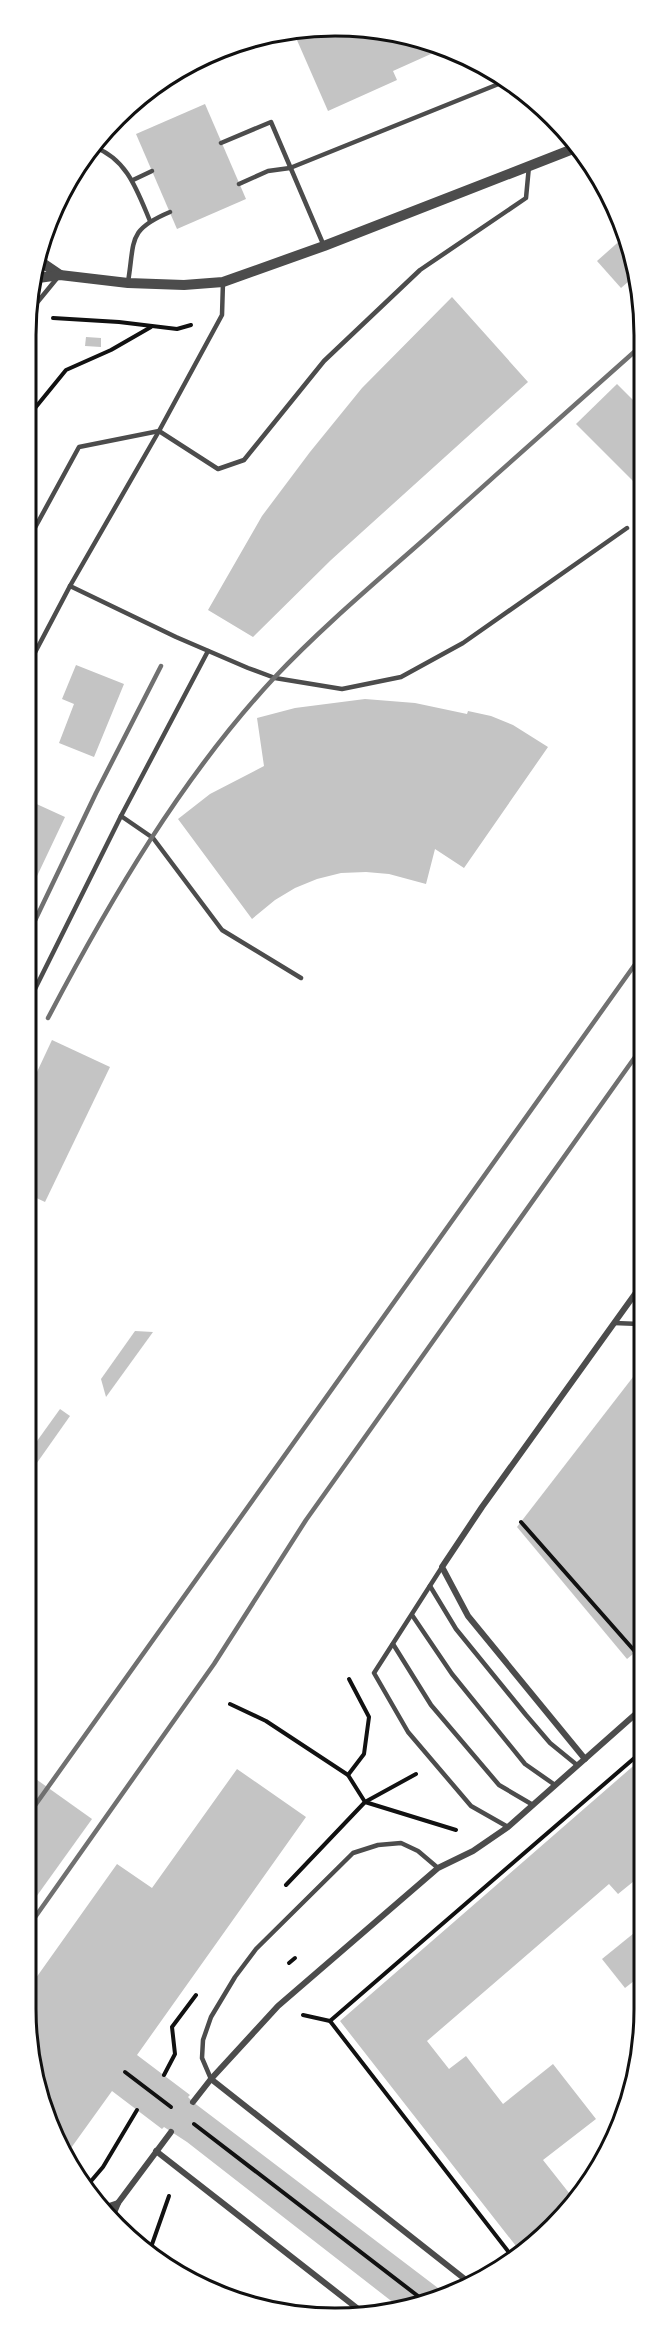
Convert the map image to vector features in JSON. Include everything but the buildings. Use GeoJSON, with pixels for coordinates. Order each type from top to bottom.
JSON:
{"type":"FeatureCollection","features":[{"type":"Feature","properties":{"kind":"street"},"geometry":{"type":"LineString","coordinates":[[42,277],[60,275],[128,283],[184,285],[223,282],[324,246],[570,150]]}},
{"type":"Feature","properties":{"kind":"street"},"geometry":{"type":"LineString","coordinates":[[45,265],[60,275]]}},
{"type":"Feature","properties":{"kind":"street"},"geometry":{"type":"LineString","coordinates":[[585,1759],[468,1616],[442,1567],[482,1507],[634,1295]]}},
{"type":"Feature","properties":{"kind":"street"},"geometry":{"type":"LineString","coordinates":[[193,2102],[211,2079],[278,2007],[438,1868],[473,1851],[508,1827],[634,1715]]}},
{"type":"Feature","properties":{"kind":"street"},"geometry":{"type":"LineString","coordinates":[[211,2079],[464,2278]]}},
{"type":"Feature","properties":{"kind":"street"},"geometry":{"type":"LineString","coordinates":[[115,2211],[118,2203],[171,2132]]}},
{"type":"Feature","properties":{"kind":"street"},"geometry":{"type":"LineString","coordinates":[[156,2151],[356,2307]]}},
{"type":"Feature","properties":{"kind":"street"},"geometry":{"type":"LineString","coordinates":[[110,2206],[118,2203]]}},
{"type":"Feature","properties":{"kind":"lane"},"geometry":{"type":"LineString","coordinates":[[239,184],[268,171],[290,168],[498,84]]}},
{"type":"Feature","properties":{"kind":"lane"},"geometry":{"type":"LineString","coordinates":[[221,143],[271,122],[324,246]]}},
{"type":"Feature","properties":{"kind":"lane"},"geometry":{"type":"LineString","coordinates":[[101,149],[109,152],[133,180],[150,221]]}},
{"type":"Feature","properties":{"kind":"lane"},"geometry":{"type":"LineString","coordinates":[[36,524],[79,447],[159,431],[218,469],[244,460],[324,361],[412,278],[447,251],[526,198],[529,165]]}},
{"type":"Feature","properties":{"kind":"lane"},"geometry":{"type":"LineString","coordinates":[[133,180],[152,171]]}},
{"type":"Feature","properties":{"kind":"lane"},"geometry":{"type":"LineString","coordinates":[[128,283],[136,234],[150,221],[170,212]]}},
{"type":"Feature","properties":{"kind":"lane"},"geometry":{"type":"LineString","coordinates":[[38,301],[60,275]]}},
{"type":"Feature","properties":{"kind":"lane"},"geometry":{"type":"LineString","coordinates":[[36,651],[222,315],[223,282]]}},
{"type":"Feature","properties":{"kind":"lane"},"geometry":{"type":"LineString","coordinates":[[70,586],[208,651],[274,678],[342,689],[401,677],[463,644],[627,528]]}},
{"type":"Feature","properties":{"kind":"lane"},"geometry":{"type":"LineString","coordinates":[[36,987],[121,816],[208,651]]}},
{"type":"Feature","properties":{"kind":"lane"},"geometry":{"type":"LineString","coordinates":[[121,816],[153,838],[222,930],[301,978]]}},
{"type":"Feature","properties":{"kind":"lane"},"geometry":{"type":"LineString","coordinates":[[614,1323],[634,1324]]}},
{"type":"Feature","properties":{"kind":"lane"},"geometry":{"type":"LineString","coordinates":[[442,1567],[374,1673],[408,1732],[471,1806],[508,1827]]}},
{"type":"Feature","properties":{"kind":"lane"},"geometry":{"type":"LineString","coordinates":[[430,1586],[456,1629],[512,1698],[550,1743],[577,1765]]}},
{"type":"Feature","properties":{"kind":"lane"},"geometry":{"type":"LineString","coordinates":[[412,1615],[452,1674],[525,1764],[555,1785]]}},
{"type":"Feature","properties":{"kind":"lane"},"geometry":{"type":"LineString","coordinates":[[393,1644],[431,1705],[499,1785],[532,1805]]}},
{"type":"Feature","properties":{"kind":"lane"},"geometry":{"type":"LineString","coordinates":[[211,2079],[202,2058],[203,2040],[211,2017],[235,1977],[256,1950],[353,1854],[378,1845],[401,1843],[418,1851],[438,1868]]}},
{"type":"Feature","properties":{"kind":"path"},"geometry":{"type":"LineString","coordinates":[[46,317],[177,329],[222,315]]}},
{"type":"Feature","properties":{"kind":"path"},"geometry":{"type":"LineString","coordinates":[[36,407],[66,370],[111,350],[152,327]]}},
{"type":"Feature","properties":{"kind":"path"},"geometry":{"type":"LineString","coordinates":[[521,1522],[634,1652]]}},
{"type":"Feature","properties":{"kind":"path"},"geometry":{"type":"LineString","coordinates":[[348,1775],[364,1754],[369,1717],[349,1679]]}},
{"type":"Feature","properties":{"kind":"path"},"geometry":{"type":"LineString","coordinates":[[230,1704],[266,1721],[348,1775],[365,1802],[456,1830]]}},
{"type":"Feature","properties":{"kind":"path"},"geometry":{"type":"LineString","coordinates":[[330,2021],[634,1759]]}},
{"type":"Feature","properties":{"kind":"path"},"geometry":{"type":"LineString","coordinates":[[301,2014],[330,2021],[509,2252]]}},
{"type":"Feature","properties":{"kind":"path"},"geometry":{"type":"LineString","coordinates":[[125,2072],[175,2110]]}},
{"type":"Feature","properties":{"kind":"path"},"geometry":{"type":"LineString","coordinates":[[91,2181],[103,2167],[137,2110]]}},
{"type":"Feature","properties":{"kind":"path"},"geometry":{"type":"LineString","coordinates":[[192,2122],[418,2296]]}},
{"type":"Feature","properties":{"kind":"path"},"geometry":{"type":"LineString","coordinates":[[152,2245],[169,2196]]}},
{"type":"Feature","properties":{"kind":"railway"},"geometry":{"type":"LineString","coordinates":[[48,1018],[97,928],[150,840],[240,716],[274,678],[349,605],[634,352]]}},
{"type":"Feature","properties":{"kind":"railway"},"geometry":{"type":"LineString","coordinates":[[36,918],[96,793],[161,666]]}},
{"type":"Feature","properties":{"kind":"railway"},"geometry":{"type":"LineString","coordinates":[[36,1804],[634,966]]}},
{"type":"Feature","properties":{"kind":"railway"},"geometry":{"type":"LineString","coordinates":[[36,1916],[214,1664],[306,1520],[634,1058]]}}]}
